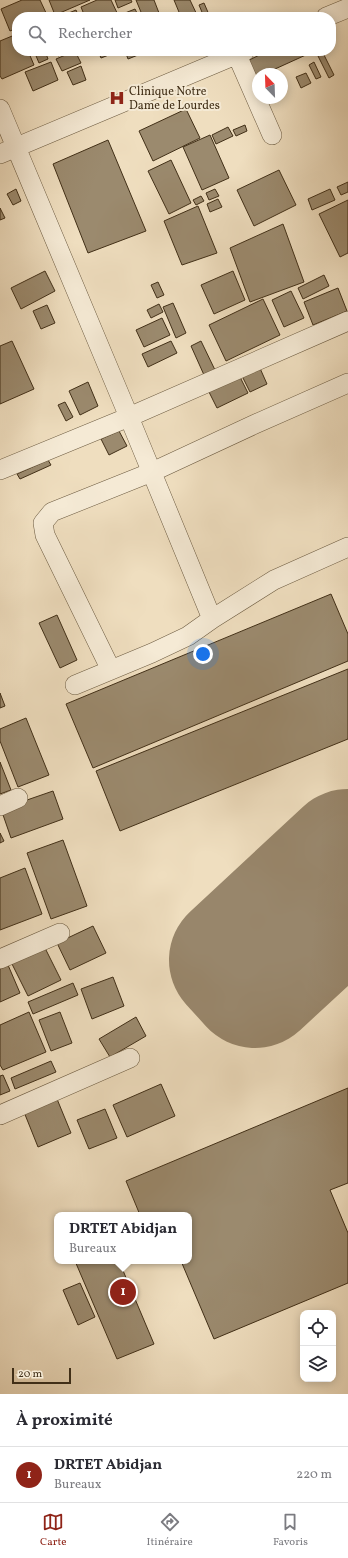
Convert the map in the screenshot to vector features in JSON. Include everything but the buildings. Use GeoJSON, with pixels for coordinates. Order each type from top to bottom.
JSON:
{"type":"FeatureCollection","features":[{"type":"Feature","properties":{"kind":"street"},"geometry":{"type":"LineString","coordinates":[[336,13],[348,8]]}},
{"type":"Feature","properties":{"kind":"street"},"geometry":{"type":"LineString","coordinates":[[8,150],[234,56]]}},
{"type":"Feature","properties":{"kind":"street"},"geometry":{"type":"LineString","coordinates":[[242,56],[272,135]]}},
{"type":"Feature","properties":{"kind":"street"},"geometry":{"type":"LineString","coordinates":[[0,109],[8,150],[129,417],[212,619]]}},
{"type":"Feature","properties":{"kind":"street"},"geometry":{"type":"LineString","coordinates":[[0,470],[129,417],[348,321]]}},
{"type":"Feature","properties":{"kind":"street"},"geometry":{"type":"LineString","coordinates":[[110,670],[45,535],[43,523],[52,512],[152,472],[348,383]]}},
{"type":"Feature","properties":{"kind":"street"},"geometry":{"type":"LineString","coordinates":[[75,685],[152,653],[188,636],[274,580],[348,547]]}},
{"type":"Feature","properties":{"kind":"street"},"geometry":{"type":"LineString","coordinates":[[0,806],[18,798]]}},
{"type":"Feature","properties":{"kind":"street"},"geometry":{"type":"LineString","coordinates":[[0,959],[60,933]]}},
{"type":"Feature","properties":{"kind":"street"},"geometry":{"type":"LineString","coordinates":[[0,1115],[130,1058]]}},
{"type":"Feature","properties":{"kind":"runway"},"geometry":{"type":"LineString","coordinates":[[348,855],[235,960],[255,982],[348,896]]}},
{"type":"Feature","properties":{"kind":"place","name":"Clinique Notre Dame de Lourdes"},"geometry":{"type":"Point","coordinates":[117,98]}},
{"type":"Feature","properties":{"kind":"place","name":"DRTET Abidjan"},"geometry":{"type":"Point","coordinates":[123,1292]}}]}
